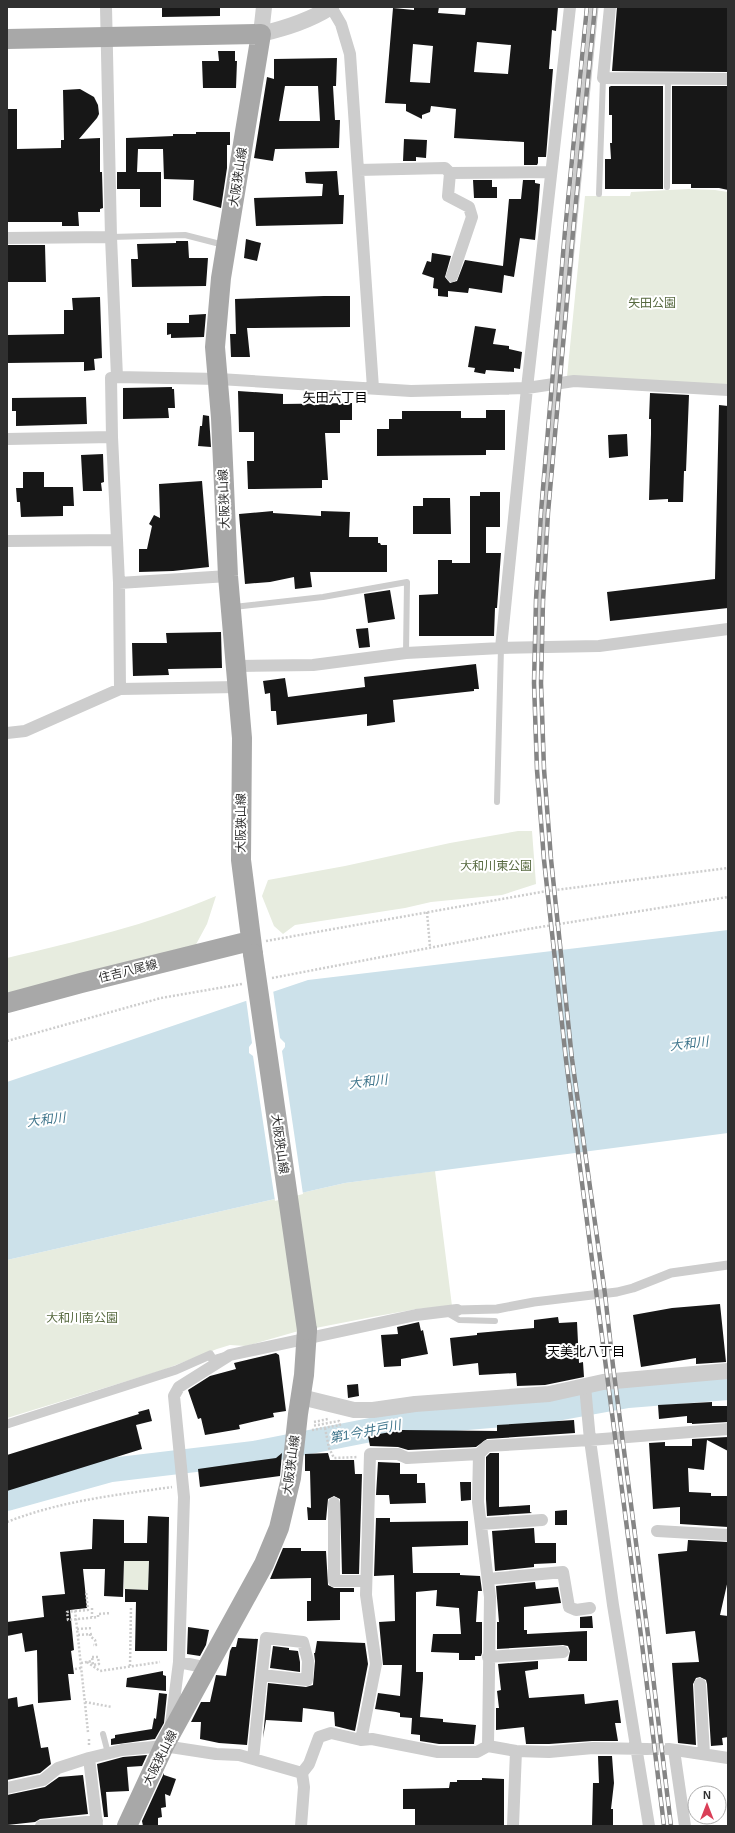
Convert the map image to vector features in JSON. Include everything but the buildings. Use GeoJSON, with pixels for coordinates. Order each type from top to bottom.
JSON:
{"type":"FeatureCollection","features":[{"type":"Feature","properties":{"kind":"main road"},"geometry":{"type":"LineString","coordinates":[[7,39],[261,34]]}},
{"type":"Feature","properties":{"kind":"main road","name":"大阪狭山線"},"geometry":{"type":"LineString","coordinates":[[127,1826],[167,1742],[264,1564],[279,1528],[301,1428],[301,1397],[307,1335],[252,948],[241,860],[242,738],[230,607],[219,379],[215,347],[221,278],[261,34]]}},
{"type":"Feature","properties":{"kind":"main road","name":"住吉八尾線"},"geometry":{"type":"LineString","coordinates":[[7,1003],[81,982],[252,948]]}},
{"type":"Feature","properties":{"kind":"street"},"geometry":{"type":"LineString","coordinates":[[106,7],[111,237],[116,377]]}},
{"type":"Feature","properties":{"kind":"street"},"geometry":{"type":"LineString","coordinates":[[264,7],[261,34],[290,28],[315,17],[331,7],[341,24],[350,54],[373,388]]}},
{"type":"Feature","properties":{"kind":"street"},"geometry":{"type":"LineString","coordinates":[[501,648],[527,388],[570,7]]}},
{"type":"Feature","properties":{"kind":"street"},"geometry":{"type":"LineString","coordinates":[[539,639],[544,513],[594,7]]}},
{"type":"Feature","properties":{"kind":"street"},"geometry":{"type":"LineString","coordinates":[[610,7],[603,78],[728,79]]}},
{"type":"Feature","properties":{"kind":"street"},"geometry":{"type":"LineString","coordinates":[[358,170],[445,168],[450,173],[552,172]]}},
{"type":"Feature","properties":{"kind":"street"},"geometry":{"type":"LineString","coordinates":[[450,173],[448,196],[469,207],[472,217],[452,276]]}},
{"type":"Feature","properties":{"kind":"street"},"geometry":{"type":"LineString","coordinates":[[7,238],[111,237]]}},
{"type":"Feature","properties":{"kind":"street"},"geometry":{"type":"LineString","coordinates":[[120,690],[120,582],[112,437],[111,378],[219,379],[410,391],[527,388],[574,381],[728,390]]}},
{"type":"Feature","properties":{"kind":"street"},"geometry":{"type":"LineString","coordinates":[[7,439],[112,437]]}},
{"type":"Feature","properties":{"kind":"street"},"geometry":{"type":"LineString","coordinates":[[7,541],[117,540]]}},
{"type":"Feature","properties":{"kind":"street"},"geometry":{"type":"LineString","coordinates":[[120,582],[228,576]]}},
{"type":"Feature","properties":{"kind":"street"},"geometry":{"type":"LineString","coordinates":[[236,666],[313,665],[406,653],[501,648],[599,646],[728,629]]}},
{"type":"Feature","properties":{"kind":"street"},"geometry":{"type":"LineString","coordinates":[[7,733],[25,731],[120,690],[238,688]]}},
{"type":"Feature","properties":{"kind":"street"},"geometry":{"type":"LineString","coordinates":[[7,1424],[176,1370],[210,1355],[213,1360],[307,1335],[320,1334],[444,1311],[497,1309],[534,1302],[617,1292],[633,1288],[671,1273],[728,1265]]}},
{"type":"Feature","properties":{"kind":"street"},"geometry":{"type":"LineString","coordinates":[[167,1742],[179,1662],[184,1497],[174,1396],[179,1387],[230,1355]]}},
{"type":"Feature","properties":{"kind":"street"},"geometry":{"type":"LineString","coordinates":[[301,1397],[354,1410],[373,1410],[416,1404],[585,1391],[603,1382],[672,1374],[728,1371]]}},
{"type":"Feature","properties":{"kind":"street"},"geometry":{"type":"LineString","coordinates":[[585,1391],[590,1440],[613,1605],[642,1749],[649,1826]]}},
{"type":"Feature","properties":{"kind":"street"},"geometry":{"type":"LineString","coordinates":[[361,1740],[376,1664],[366,1595],[370,1454],[398,1454],[407,1458],[479,1454],[488,1446],[590,1440],[728,1429]]}},
{"type":"Feature","properties":{"kind":"street"},"geometry":{"type":"LineString","coordinates":[[479,1454],[478,1502],[490,1597],[488,1746]]}},
{"type":"Feature","properties":{"kind":"street"},"geometry":{"type":"LineString","coordinates":[[334,1503],[334,1581],[366,1581]]}},
{"type":"Feature","properties":{"kind":"street"},"geometry":{"type":"LineString","coordinates":[[481,1524],[542,1520]]}},
{"type":"Feature","properties":{"kind":"street"},"geometry":{"type":"LineString","coordinates":[[657,1531],[728,1536]]}},
{"type":"Feature","properties":{"kind":"street"},"geometry":{"type":"LineString","coordinates":[[488,1579],[563,1572],[569,1607],[576,1610],[590,1608]]}},
{"type":"Feature","properties":{"kind":"street"},"geometry":{"type":"LineString","coordinates":[[253,1759],[262,1674],[266,1638],[303,1642],[308,1661],[306,1680],[262,1674]]}},
{"type":"Feature","properties":{"kind":"street"},"geometry":{"type":"LineString","coordinates":[[488,1657],[563,1652]]}},
{"type":"Feature","properties":{"kind":"street"},"geometry":{"type":"LineString","coordinates":[[179,1662],[208,1668]]}},
{"type":"Feature","properties":{"kind":"street"},"geometry":{"type":"LineString","coordinates":[[700,1684],[704,1754]]}},
{"type":"Feature","properties":{"kind":"street"},"geometry":{"type":"LineString","coordinates":[[301,1826],[304,1787],[302,1773],[309,1764],[319,1737],[331,1733],[361,1740],[372,1739],[438,1752],[476,1752],[488,1746],[516,1751],[549,1752],[593,1748],[642,1749]]}},
{"type":"Feature","properties":{"kind":"street"},"geometry":{"type":"LineString","coordinates":[[7,1788],[43,1780],[58,1768],[89,1758],[122,1750],[167,1742],[216,1754],[239,1755],[302,1773]]}},
{"type":"Feature","properties":{"kind":"street"},"geometry":{"type":"LineString","coordinates":[[685,1826],[672,1750],[728,1758]]}},
{"type":"Feature","properties":{"kind":"street"},"geometry":{"type":"LineString","coordinates":[[513,1826],[516,1751]]}},
{"type":"Feature","properties":{"kind":"street"},"geometry":{"type":"LineString","coordinates":[[41,1826],[97,1823],[89,1758]]}},
{"type":"Feature","properties":{"kind":"lane"},"geometry":{"type":"LineString","coordinates":[[599,194],[603,78]]}},
{"type":"Feature","properties":{"kind":"lane"},"geometry":{"type":"LineString","coordinates":[[667,187],[668,78]]}},
{"type":"Feature","properties":{"kind":"lane"},"geometry":{"type":"LineString","coordinates":[[111,237],[185,235],[226,246]]}},
{"type":"Feature","properties":{"kind":"lane"},"geometry":{"type":"LineString","coordinates":[[230,607],[323,597],[407,582],[406,653]]}},
{"type":"Feature","properties":{"kind":"lane"},"geometry":{"type":"LineString","coordinates":[[497,802],[501,648]]}},
{"type":"Feature","properties":{"kind":"lane"},"geometry":{"type":"LineString","coordinates":[[444,1311],[459,1320],[495,1321]]}},
{"type":"Feature","properties":{"kind":"lane"},"geometry":{"type":"LineString","coordinates":[[103,1734],[108,1753]]}},
{"type":"Feature","properties":{"kind":"path"},"geometry":{"type":"LineString","coordinates":[[252,948],[264,942],[547,891],[728,868]]}},
{"type":"Feature","properties":{"kind":"path"},"geometry":{"type":"LineString","coordinates":[[528,929],[728,897]]}},
{"type":"Feature","properties":{"kind":"path"},"geometry":{"type":"LineString","coordinates":[[427,912],[430,947]]}},
{"type":"Feature","properties":{"kind":"path"},"geometry":{"type":"LineString","coordinates":[[301,1428],[326,1429],[340,1425],[339,1421],[312,1426],[311,1422],[332,1418]]}},
{"type":"Feature","properties":{"kind":"path"},"geometry":{"type":"LineString","coordinates":[[326,1429],[329,1448],[334,1458],[361,1457],[370,1454]]}},
{"type":"Feature","properties":{"kind":"path"},"geometry":{"type":"LineString","coordinates":[[7,1522],[76,1501],[182,1485]]}},
{"type":"Feature","properties":{"kind":"path"},"geometry":{"type":"LineString","coordinates":[[86,1591],[88,1610],[67,1612],[68,1620],[92,1618],[98,1617],[98,1614],[111,1613]]}},
{"type":"Feature","properties":{"kind":"path"},"geometry":{"type":"LineString","coordinates":[[130,1667],[131,1607]]}},
{"type":"Feature","properties":{"kind":"path"},"geometry":{"type":"LineString","coordinates":[[92,1608],[92,1618]]}},
{"type":"Feature","properties":{"kind":"path"},"geometry":{"type":"LineString","coordinates":[[76,1611],[88,1732]]}},
{"type":"Feature","properties":{"kind":"path"},"geometry":{"type":"LineString","coordinates":[[77,1629],[93,1628]]}},
{"type":"Feature","properties":{"kind":"path"},"geometry":{"type":"LineString","coordinates":[[78,1635],[92,1634],[96,1645],[93,1645]]}},
{"type":"Feature","properties":{"kind":"path"},"geometry":{"type":"LineString","coordinates":[[92,1661],[92,1657],[98,1657],[100,1671]]}},
{"type":"Feature","properties":{"kind":"path"},"geometry":{"type":"LineString","coordinates":[[81,1663],[92,1661]]}},
{"type":"Feature","properties":{"kind":"path"},"geometry":{"type":"LineString","coordinates":[[92,1661],[93,1665],[99,1664]]}},
{"type":"Feature","properties":{"kind":"path"},"geometry":{"type":"LineString","coordinates":[[87,1662],[100,1671],[160,1662]]}},
{"type":"Feature","properties":{"kind":"path"},"geometry":{"type":"LineString","coordinates":[[75,1669],[81,1668]]}},
{"type":"Feature","properties":{"kind":"path"},"geometry":{"type":"LineString","coordinates":[[85,1702],[112,1707]]}},
{"type":"Feature","properties":{"kind":"green space","name":"矢田公園"},"geometry":{"type":"Polygon","coordinates":[[[689,189],[728,192],[728,386],[567,377],[585,196],[630,196],[631,192],[689,189]]]}},
{"type":"Feature","properties":{"kind":"green space","name":"大和川東公園"},"geometry":{"type":"Polygon","coordinates":[[[518,831],[532,831],[536,884],[502,895],[431,902],[405,908],[295,925],[283,934],[274,926],[262,896],[268,880],[345,866],[450,843],[518,831]]]}},
{"type":"Feature","properties":{"kind":"green space"},"geometry":{"type":"Polygon","coordinates":[[[216,896],[207,924],[193,950],[7,999],[7,958],[86,939],[139,924],[165,916],[216,896]]]}},
{"type":"Feature","properties":{"kind":"green space","name":"大和川南公園"},"geometry":{"type":"Polygon","coordinates":[[[435,1171],[452,1306],[417,1309],[372,1317],[295,1332],[246,1346],[230,1345],[163,1370],[7,1418],[7,1260],[345,1183],[435,1171]]]}},
{"type":"Feature","properties":{"kind":"green space"},"geometry":{"type":"Polygon","coordinates":[[[124,1561],[149,1561],[148,1590],[124,1589],[124,1561]]]}},
{"type":"Feature","properties":{"kind":"water","name":"大和川"},"geometry":{"type":"Polygon","coordinates":[[[728,930],[728,1133],[345,1183],[7,1260],[7,1082],[308,980],[728,930]]]}},
{"type":"Feature","properties":{"kind":"pier"},"geometry":{"type":"Polygon","coordinates":[[[273,990],[280,1038],[285,1043],[285,1047],[282,1051],[303,1194],[275,1201],[253,1056],[249,1053],[249,1047],[252,1043],[246,999],[273,990]]]}},
{"type":"Feature","properties":{"kind":"waterway","name":"第1今井戸川"},"geometry":{"type":"LineString","coordinates":[[7,1499],[111,1470],[254,1453],[406,1423],[540,1412],[628,1396],[728,1388]]}},
{"type":"Feature","properties":{"kind":"tunnel"},"geometry":{"type":"LineString","coordinates":[[647,1749],[669,1749]]}},
{"type":"Feature","properties":{"kind":"railway"},"geometry":{"type":"LineString","coordinates":[[587,7],[565,231],[541,512],[536,600],[534,683],[537,770],[544,860],[566,1060],[641,1636],[664,1826]]}},
{"type":"Feature","properties":{"kind":"railway"},"geometry":{"type":"LineString","coordinates":[[595,7],[548,513],[543,601],[541,683],[544,769],[551,859],[572,1059],[605,1294],[671,1826]]}},
{"type":"Feature","properties":{"kind":"district","name":"矢田六丁目"},"geometry":{"type":"Point","coordinates":[335,397]}},
{"type":"Feature","properties":{"kind":"district","name":"天美北八丁目"},"geometry":{"type":"Point","coordinates":[586,1351]}}]}
